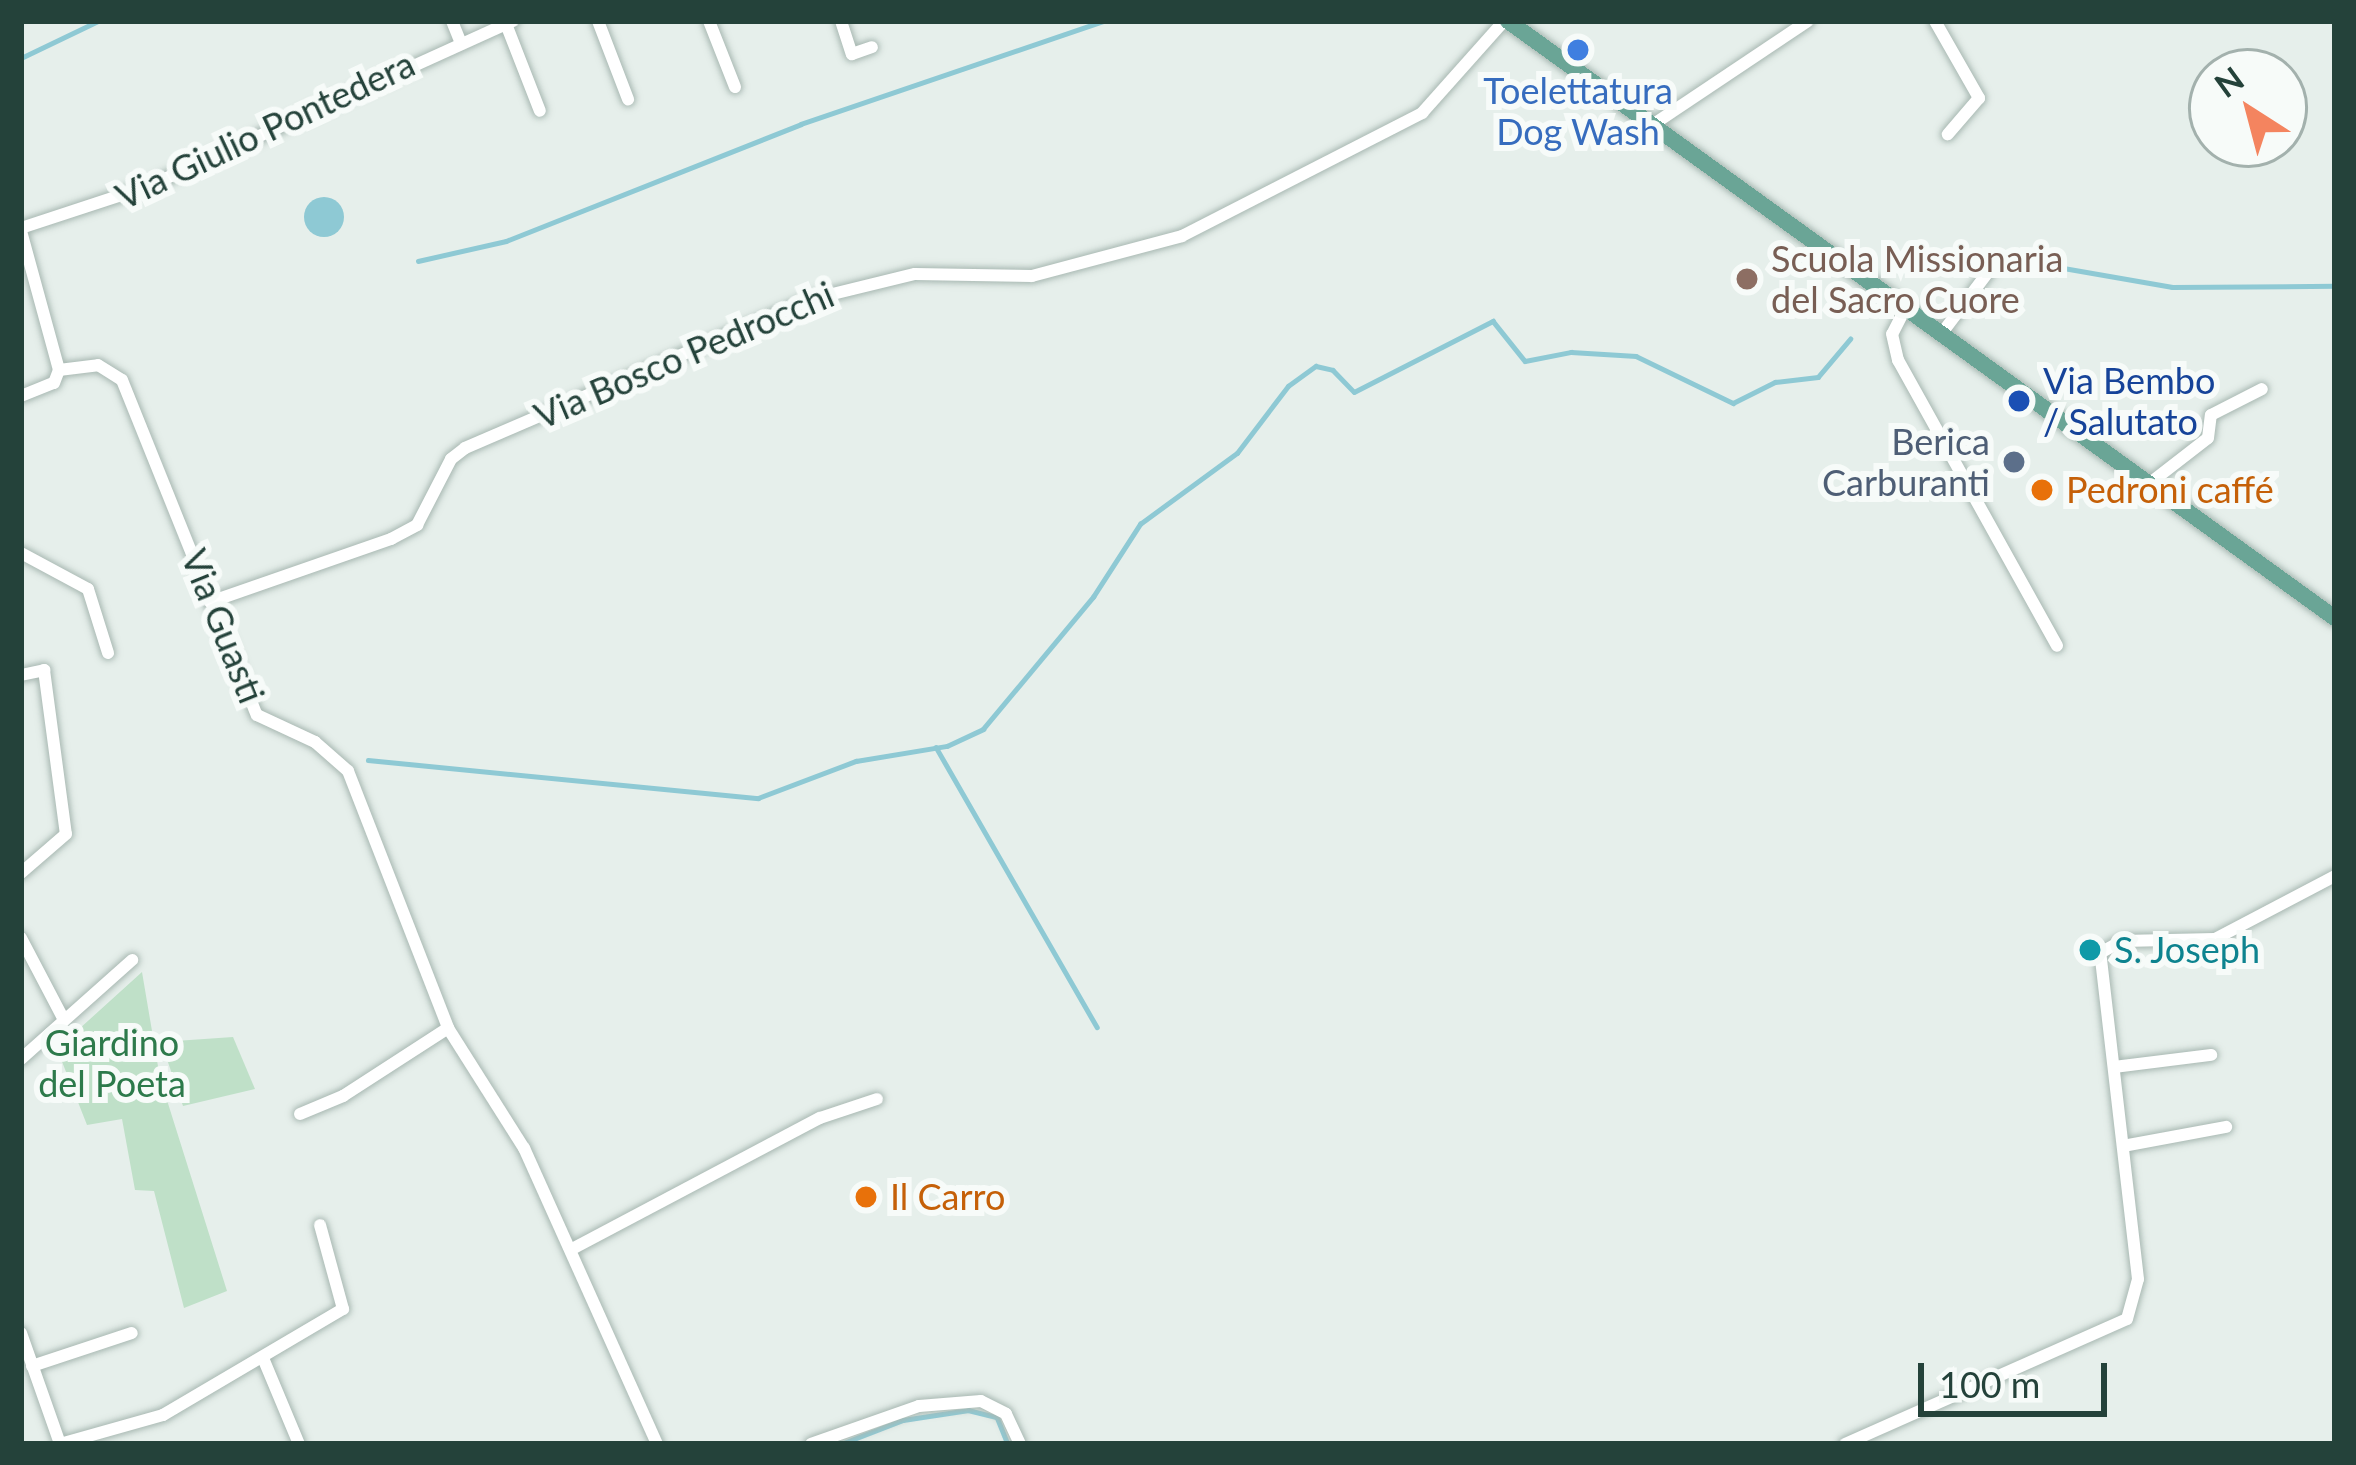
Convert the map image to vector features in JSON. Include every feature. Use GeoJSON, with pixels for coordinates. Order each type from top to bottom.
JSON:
{"type":"FeatureCollection","features":[{"type":"Feature","properties":{"kind":"main road"},"geometry":{"type":"LineString","coordinates":[[1506,21],[2335,618]]}},
{"type":"Feature","properties":{"kind":"street"},"geometry":{"type":"LineString","coordinates":[[452,21],[460,41]]}},
{"type":"Feature","properties":{"kind":"street"},"geometry":{"type":"LineString","coordinates":[[598,21],[628,98]]}},
{"type":"Feature","properties":{"kind":"street"},"geometry":{"type":"LineString","coordinates":[[709,21],[735,87]]}},
{"type":"Feature","properties":{"kind":"street"},"geometry":{"type":"LineString","coordinates":[[841,21],[852,55],[872,46]]}},
{"type":"Feature","properties":{"kind":"street","name":"Via Bosco Pedrocchi"},"geometry":{"type":"LineString","coordinates":[[210,602],[391,539],[418,525],[465,448],[808,300],[915,274],[1032,276],[1182,236],[1421,113],[1506,21]]}},
{"type":"Feature","properties":{"kind":"street"},"geometry":{"type":"LineString","coordinates":[[1654,124],[1808,21]]}},
{"type":"Feature","properties":{"kind":"street"},"geometry":{"type":"LineString","coordinates":[[1936,21],[1979,98],[1948,134]]}},
{"type":"Feature","properties":{"kind":"street","name":"Via Giulio Pontedera"},"geometry":{"type":"LineString","coordinates":[[21,230],[149,186],[509,22],[540,111]]}},
{"type":"Feature","properties":{"kind":"street"},"geometry":{"type":"LineString","coordinates":[[21,230],[59,370],[54,383],[21,397]]}},
{"type":"Feature","properties":{"kind":"street"},"geometry":{"type":"LineString","coordinates":[[1942,333],[1992,267]]}},
{"type":"Feature","properties":{"kind":"street"},"geometry":{"type":"LineString","coordinates":[[1906,308],[1891,344],[2057,646]]}},
{"type":"Feature","properties":{"kind":"street","name":"Via Guasti"},"geometry":{"type":"LineString","coordinates":[[59,370],[98,364],[122,380],[256,715],[315,742],[348,771],[448,1028],[524,1148],[574,1248],[657,1444]]}},
{"type":"Feature","properties":{"kind":"street"},"geometry":{"type":"LineString","coordinates":[[2150,483],[2208,438],[2211,415],[2262,389]]}},
{"type":"Feature","properties":{"kind":"street"},"geometry":{"type":"LineString","coordinates":[[21,553],[88,589],[108,652]]}},
{"type":"Feature","properties":{"kind":"street"},"geometry":{"type":"LineString","coordinates":[[21,674],[44,670],[66,834],[21,873]]}},
{"type":"Feature","properties":{"kind":"street"},"geometry":{"type":"LineString","coordinates":[[1845,1444],[2127,1319],[2138,1279],[2102,949],[2122,941],[2215,939],[2335,877]]}},
{"type":"Feature","properties":{"kind":"street"},"geometry":{"type":"LineString","coordinates":[[21,938],[62,1016]]}},
{"type":"Feature","properties":{"kind":"street"},"geometry":{"type":"LineString","coordinates":[[21,1059],[62,1016],[132,960]]}},
{"type":"Feature","properties":{"kind":"street"},"geometry":{"type":"LineString","coordinates":[[300,1114],[343,1096],[448,1028]]}},
{"type":"Feature","properties":{"kind":"street"},"geometry":{"type":"LineString","coordinates":[[2114,1067],[2211,1055]]}},
{"type":"Feature","properties":{"kind":"street"},"geometry":{"type":"LineString","coordinates":[[574,1248],[820,1118],[877,1099]]}},
{"type":"Feature","properties":{"kind":"street"},"geometry":{"type":"LineString","coordinates":[[2123,1146],[2226,1127]]}},
{"type":"Feature","properties":{"kind":"street"},"geometry":{"type":"LineString","coordinates":[[21,1333],[60,1444],[120,1437],[343,1309],[320,1225]]}},
{"type":"Feature","properties":{"kind":"street"},"geometry":{"type":"LineString","coordinates":[[32,1366],[132,1333]]}},
{"type":"Feature","properties":{"kind":"street"},"geometry":{"type":"LineString","coordinates":[[263,1358],[298,1444]]}},
{"type":"Feature","properties":{"kind":"street"},"geometry":{"type":"LineString","coordinates":[[811,1444],[919,1406],[965,1401],[996,1405],[1020,1444]]}},
{"type":"Feature","properties":{"kind":"green space","name":"Giardino del Poeta"},"geometry":{"type":"Polygon","coordinates":[[[142,972],[160,1078],[227,1291],[184,1308],[154,1191],[135,1190],[122,1119],[87,1125],[57,1049],[142,972]]]}},
{"type":"Feature","properties":{"kind":"green space"},"geometry":{"type":"Polygon","coordinates":[[[233,1037],[255,1089],[183,1106],[161,1042],[233,1037]]]}},
{"type":"Feature","properties":{"kind":"water"},"geometry":{"type":"Polygon","coordinates":[[[324,197],[338,203],[344,217],[338,231],[324,237],[310,231],[304,217],[310,203],[324,197]]]}},
{"type":"Feature","properties":{"kind":"waterway"},"geometry":{"type":"LineString","coordinates":[[21,58],[98,21]]}},
{"type":"Feature","properties":{"kind":"waterway"},"geometry":{"type":"LineString","coordinates":[[418,261],[506,241],[801,124],[1104,21]]}},
{"type":"Feature","properties":{"kind":"waterway"},"geometry":{"type":"LineString","coordinates":[[2052,266],[2172,287],[2335,286]]}},
{"type":"Feature","properties":{"kind":"waterway"},"geometry":{"type":"LineString","coordinates":[[368,760],[758,798],[856,761],[947,746],[983,729],[1093,597],[1140,524],[1237,453],[1288,386],[1316,366],[1333,370],[1354,392],[1493,321],[1525,361],[1571,352],[1636,356],[1733,403],[1775,382],[1818,377],[1850,339]]}},
{"type":"Feature","properties":{"kind":"waterway"},"geometry":{"type":"LineString","coordinates":[[936,747],[1097,1027]]}},
{"type":"Feature","properties":{"kind":"waterway"},"geometry":{"type":"LineString","coordinates":[[841,1444],[903,1420],[968,1410],[997,1417],[1008,1444]]}},
{"type":"Feature","properties":{"kind":"place","name":"Toelettatura Dog Wash"},"geometry":{"type":"Point","coordinates":[1578,50]}},
{"type":"Feature","properties":{"kind":"place","name":"Scuola Missionaria del Sacro Cuore"},"geometry":{"type":"Point","coordinates":[1747,279]}},
{"type":"Feature","properties":{"kind":"place","name":"Via Bembo / Salutato"},"geometry":{"type":"Point","coordinates":[2019,401]}},
{"type":"Feature","properties":{"kind":"place","name":"Berica Carburanti"},"geometry":{"type":"Point","coordinates":[2014,462]}},
{"type":"Feature","properties":{"kind":"place","name":"Pedroni caffé"},"geometry":{"type":"Point","coordinates":[2042,490]}},
{"type":"Feature","properties":{"kind":"place","name":"S. Joseph"},"geometry":{"type":"Point","coordinates":[2090,950]}},
{"type":"Feature","properties":{"kind":"place","name":"Il Carro"},"geometry":{"type":"Point","coordinates":[866,1197]}}]}
